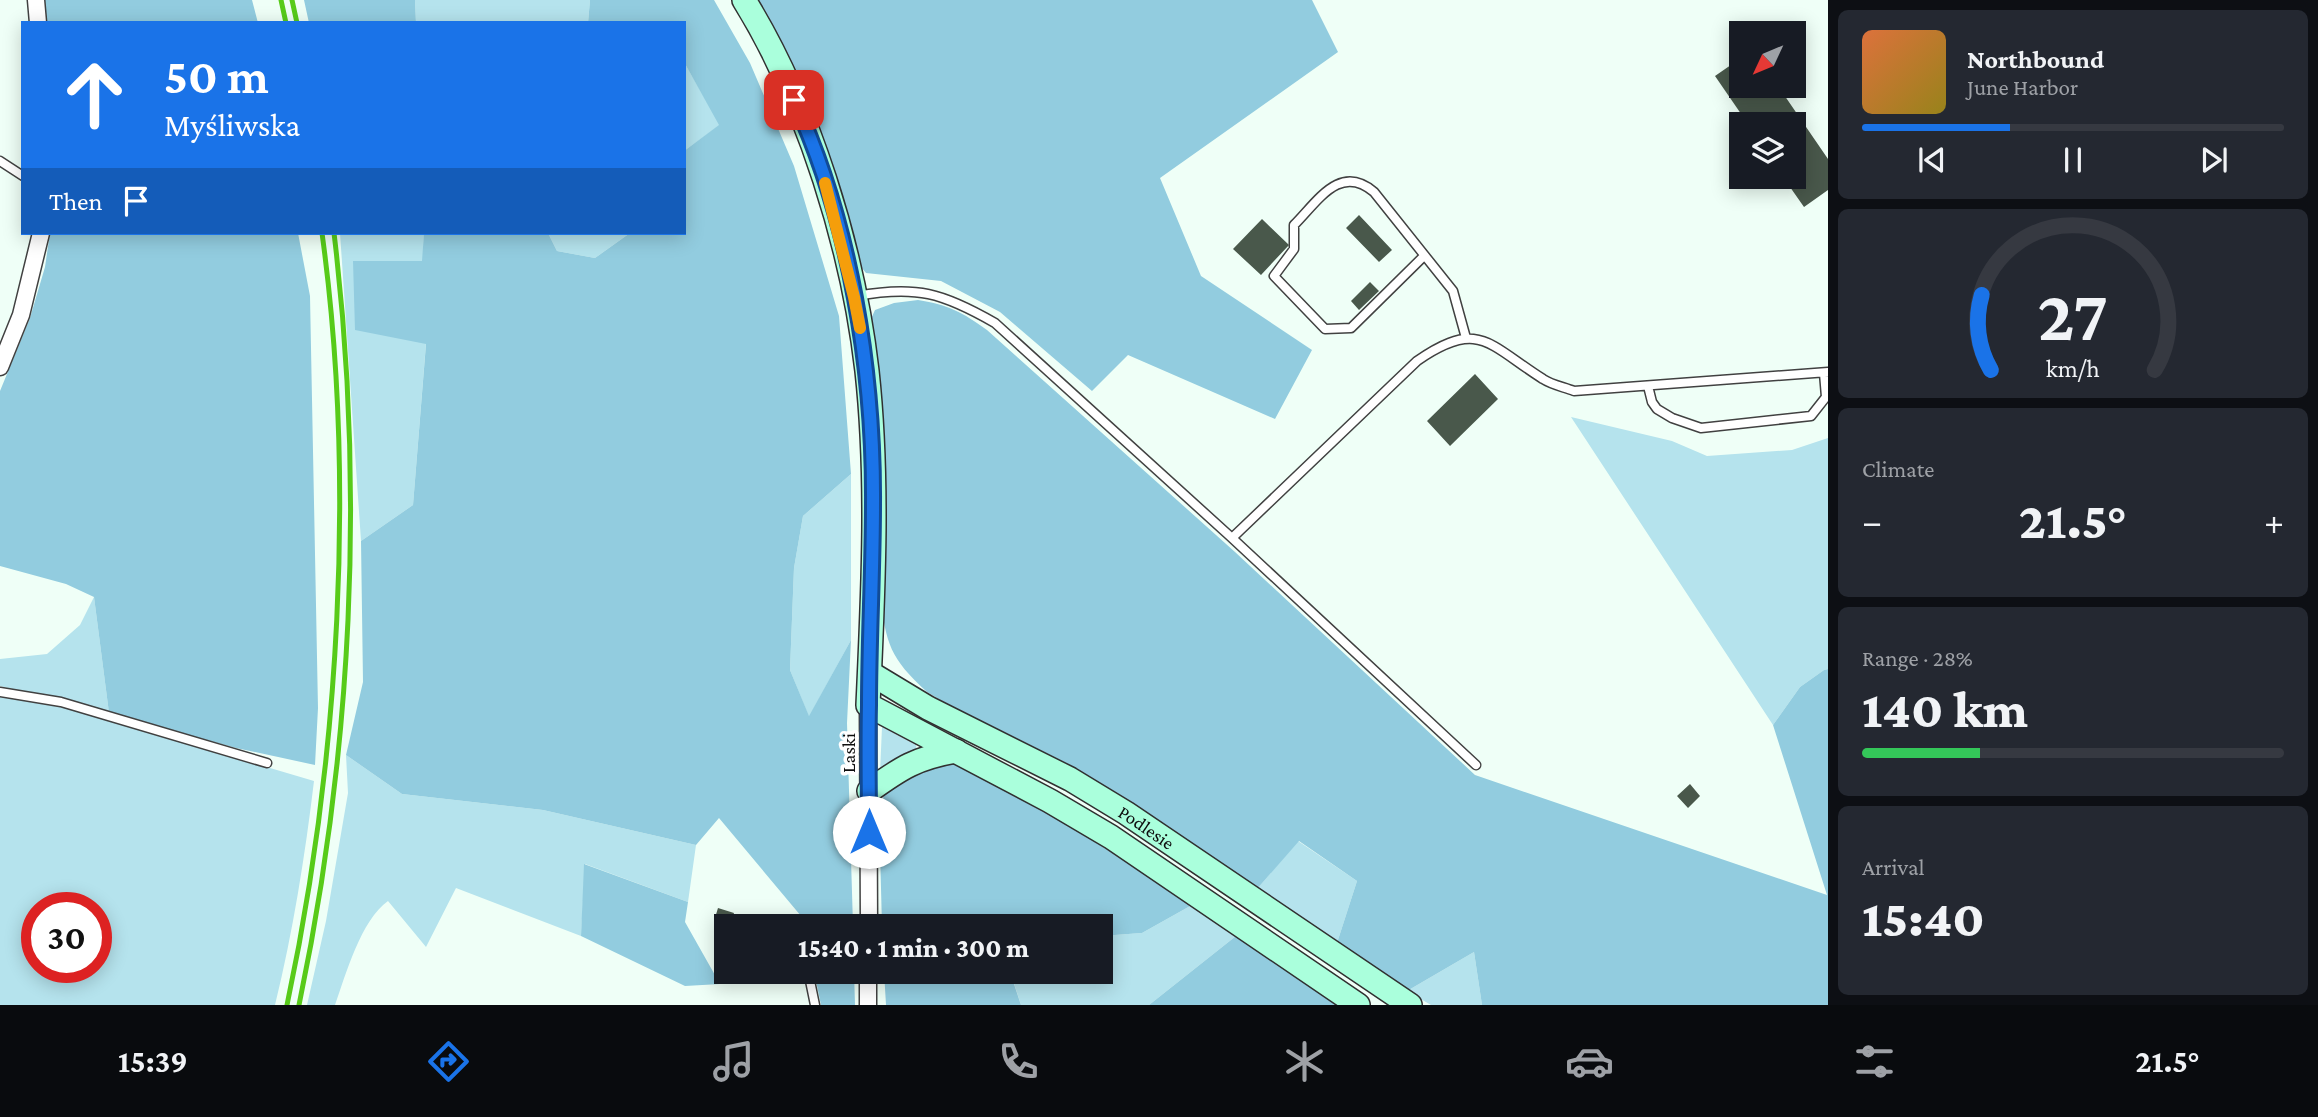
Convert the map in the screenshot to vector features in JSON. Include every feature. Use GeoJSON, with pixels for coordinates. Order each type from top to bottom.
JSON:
{"type":"FeatureCollection","features":[{"type":"Feature","properties":{"kind":"street"},"geometry":{"type":"LineString","coordinates":[[36,0],[38,21]]}},
{"type":"Feature","properties":{"kind":"street"},"geometry":{"type":"LineString","coordinates":[[744,0],[804,121],[832,206],[854,297],[867,371],[872,449],[869,705]]}},
{"type":"Feature","properties":{"kind":"street"},"geometry":{"type":"LineString","coordinates":[[0,367],[21,315],[41,235]]}},
{"type":"Feature","properties":{"kind":"street","name":"Podlesie"},"geometry":{"type":"LineString","coordinates":[[870,673],[928,708],[1070,779],[1126,813],[1410,1005]]}},
{"type":"Feature","properties":{"kind":"street","name":"Podlesie"},"geometry":{"type":"LineString","coordinates":[[869,705],[1051,800],[1111,837],[1358,1005]]}},
{"type":"Feature","properties":{"kind":"street","name":"Laski"},"geometry":{"type":"LineString","coordinates":[[869,705],[869,914]]}},
{"type":"Feature","properties":{"kind":"street"},"geometry":{"type":"LineString","coordinates":[[918,732],[915,720],[928,708]]}},
{"type":"Feature","properties":{"kind":"street"},"geometry":{"type":"LineString","coordinates":[[869,791],[900,768],[920,758],[956,751]]}},
{"type":"Feature","properties":{"kind":"street"},"geometry":{"type":"LineString","coordinates":[[868,984],[868,1005]]}},
{"type":"Feature","properties":{"kind":"lane"},"geometry":{"type":"LineString","coordinates":[[0,161],[21,175]]}},
{"type":"Feature","properties":{"kind":"lane"},"geometry":{"type":"LineString","coordinates":[[1424,256],[1351,328],[1325,329],[1274,276],[1294,249],[1294,225],[1335,184],[1351,179],[1365,184],[1374,192],[1453,291],[1466,338]]}},
{"type":"Feature","properties":{"kind":"lane"},"geometry":{"type":"LineString","coordinates":[[854,297],[887,290],[911,290],[939,295],[995,323],[1476,765]]}},
{"type":"Feature","properties":{"kind":"lane"},"geometry":{"type":"LineString","coordinates":[[1232,538],[1417,361],[1437,347],[1466,338],[1496,344],[1545,381],[1574,391],[1826,372],[1826,397],[1811,416],[1701,428],[1672,418],[1657,409],[1652,402],[1648,386]]}},
{"type":"Feature","properties":{"kind":"lane"},"geometry":{"type":"LineString","coordinates":[[0,692],[61,702],[267,763]]}},
{"type":"Feature","properties":{"kind":"lane"},"geometry":{"type":"LineString","coordinates":[[811,984],[815,1005]]}},
{"type":"Feature","properties":{"kind":"shaded area"},"geometry":{"type":"Polygon","coordinates":[[[44,0],[252,0],[257,21],[46,21],[44,0]]]}},
{"type":"Feature","properties":{"kind":"shaded area"},"geometry":{"type":"Polygon","coordinates":[[[304,0],[415,0],[416,21],[309,21],[304,0]]]}},
{"type":"Feature","properties":{"kind":"shaded area"},"geometry":{"type":"Polygon","coordinates":[[[415,0],[590,0],[588,21],[416,21],[415,0]]]}},
{"type":"Feature","properties":{"kind":"shaded area"},"geometry":{"type":"Polygon","coordinates":[[[590,0],[714,0],[750,63],[794,166],[839,316],[851,474],[803,516],[794,568],[790,670],[809,716],[851,640],[847,723],[853,914],[799,914],[719,818],[696,845],[543,810],[402,794],[346,755],[363,682],[361,541],[413,505],[426,344],[355,330],[353,261],[422,261],[424,235],[549,235],[557,251],[595,258],[627,235],[686,235],[686,150],[719,125],[686,66],[686,21],[588,21],[590,0]]]}},
{"type":"Feature","properties":{"kind":"shaded area"},"geometry":{"type":"Polygon","coordinates":[[[753,0],[1312,0],[1338,52],[1160,178],[1201,276],[1312,350],[1275,419],[1128,355],[1092,391],[1000,312],[941,281],[866,273],[857,262],[753,0]]]}},
{"type":"Feature","properties":{"kind":"shaded area"},"geometry":{"type":"Polygon","coordinates":[[[686,66],[720,125],[686,150],[686,66]]]}},
{"type":"Feature","properties":{"kind":"shaded area"},"geometry":{"type":"Polygon","coordinates":[[[50,235],[298,235],[310,296],[318,708],[315,765],[236,748],[109,713],[94,597],[66,584],[0,566],[0,391],[30,318],[45,267],[50,235]]]}},
{"type":"Feature","properties":{"kind":"shaded area"},"geometry":{"type":"Polygon","coordinates":[[[340,235],[424,235],[423,261],[353,261],[426,343],[413,505],[361,541],[340,235]]]}},
{"type":"Feature","properties":{"kind":"shaded area"},"geometry":{"type":"Polygon","coordinates":[[[549,235],[627,235],[595,258],[557,251],[549,235]]]}},
{"type":"Feature","properties":{"kind":"shaded area"},"geometry":{"type":"Polygon","coordinates":[[[918,300],[955,310],[987,330],[1235,552],[1475,775],[1827,895],[1773,725],[1800,687],[1828,669],[1828,1005],[1482,1005],[1474,952],[1407,991],[1337,943],[1357,881],[1299,841],[1257,889],[927,692],[897,659],[888,638],[882,612],[870,321],[875,310],[894,303],[918,300]]]}},
{"type":"Feature","properties":{"kind":"shaded area"},"geometry":{"type":"Polygon","coordinates":[[[1571,417],[1672,441],[1707,456],[1792,450],[1828,438],[1828,669],[1800,687],[1773,725],[1571,417]]]}},
{"type":"Feature","properties":{"kind":"shaded area"},"geometry":{"type":"Polygon","coordinates":[[[851,474],[851,640],[809,717],[790,670],[794,568],[803,516],[851,474]]]}},
{"type":"Feature","properties":{"kind":"shaded area"},"geometry":{"type":"Polygon","coordinates":[[[94,597],[109,713],[0,686],[0,659],[47,654],[80,625],[94,597]]]}},
{"type":"Feature","properties":{"kind":"shaded area"},"geometry":{"type":"Polygon","coordinates":[[[0,697],[72,709],[314,781],[298,894],[275,1005],[0,1005],[0,697]]]}},
{"type":"Feature","properties":{"kind":"shaded area"},"geometry":{"type":"Polygon","coordinates":[[[882,727],[916,745],[917,752],[880,773],[882,727]]]}},
{"type":"Feature","properties":{"kind":"shaded area"},"geometry":{"type":"Polygon","coordinates":[[[346,755],[402,794],[543,810],[696,845],[688,902],[585,864],[581,936],[456,888],[426,947],[388,901],[378,910],[362,934],[335,1005],[307,1005],[326,921],[348,793],[346,755]]]}},
{"type":"Feature","properties":{"kind":"shaded area"},"geometry":{"type":"Polygon","coordinates":[[[953,762],[1023,795],[1192,905],[1142,933],[1113,935],[1113,914],[882,914],[879,813],[884,795],[905,773],[953,762]]]}},
{"type":"Feature","properties":{"kind":"shaded area"},"geometry":{"type":"Polygon","coordinates":[[[1298,841],[1357,881],[1337,943],[1257,889],[1298,841]]]}},
{"type":"Feature","properties":{"kind":"shaded area"},"geometry":{"type":"Polygon","coordinates":[[[584,864],[688,902],[685,922],[714,973],[714,984],[720,984],[685,986],[581,936],[584,864]]]}},
{"type":"Feature","properties":{"kind":"shaded area"},"geometry":{"type":"Polygon","coordinates":[[[1192,905],[1236,936],[1149,1005],[1021,1005],[1014,984],[1113,984],[1113,935],[1142,933],[1192,905]]]}},
{"type":"Feature","properties":{"kind":"shaded area"},"geometry":{"type":"Polygon","coordinates":[[[1236,936],[1343,1005],[1149,1005],[1236,936]]]}},
{"type":"Feature","properties":{"kind":"shaded area"},"geometry":{"type":"Polygon","coordinates":[[[1474,952],[1482,1005],[1431,1005],[1407,991],[1474,952]]]}},
{"type":"Feature","properties":{"kind":"shaded area"},"geometry":{"type":"Polygon","coordinates":[[[817,984],[854,984],[855,1005],[821,1005],[817,984]]]}},
{"type":"Feature","properties":{"kind":"shaded area"},"geometry":{"type":"Polygon","coordinates":[[[885,984],[1014,984],[1021,1005],[886,1005],[885,984]]]}},
{"type":"Feature","properties":{"kind":"building"},"geometry":{"type":"Polygon","coordinates":[[[1729,66],[1729,96],[1715,76],[1729,66]]]}},
{"type":"Feature","properties":{"kind":"building"},"geometry":{"type":"Polygon","coordinates":[[[1730,98],[1786,98],[1796,112],[1740,112],[1730,98]]]}},
{"type":"Feature","properties":{"kind":"building"},"geometry":{"type":"Polygon","coordinates":[[[1806,127],[1828,159],[1828,190],[1804,207],[1791,189],[1806,189],[1806,127]]]}},
{"type":"Feature","properties":{"kind":"building"},"geometry":{"type":"Polygon","coordinates":[[[1359,215],[1392,250],[1379,262],[1346,228],[1359,215]]]}},
{"type":"Feature","properties":{"kind":"building"},"geometry":{"type":"Polygon","coordinates":[[[1262,219],[1289,245],[1261,275],[1233,249],[1262,219]]]}},
{"type":"Feature","properties":{"kind":"building"},"geometry":{"type":"Polygon","coordinates":[[[1370,282],[1379,291],[1359,310],[1351,301],[1370,282]]]}},
{"type":"Feature","properties":{"kind":"building"},"geometry":{"type":"Polygon","coordinates":[[[1475,374],[1498,399],[1450,446],[1427,421],[1475,374]]]}},
{"type":"Feature","properties":{"kind":"building"},"geometry":{"type":"Polygon","coordinates":[[[1690,784],[1700,796],[1688,808],[1677,796],[1690,784]]]}},
{"type":"Feature","properties":{"kind":"building"},"geometry":{"type":"Polygon","coordinates":[[[718,908],[734,913],[734,914],[716,914],[718,908]]]}},
{"type":"Feature","properties":{"kind":"railway"},"geometry":{"type":"LineString","coordinates":[[281,0],[286,21]]}},
{"type":"Feature","properties":{"kind":"railway"},"geometry":{"type":"LineString","coordinates":[[292,0],[297,21]]}},
{"type":"Feature","properties":{"kind":"railway"},"geometry":{"type":"LineString","coordinates":[[287,1005],[305,912],[319,816],[337,620],[340,521],[338,424],[322,235]]}},
{"type":"Feature","properties":{"kind":"railway"},"geometry":{"type":"LineString","coordinates":[[299,1005],[331,814],[342,717],[348,620],[351,523],[349,426],[344,329],[334,235]]}},
{"type":"Feature","properties":{"kind":"slow traffic"},"geometry":{"type":"LineString","coordinates":[[825,183],[860,328]]}},
{"type":"Feature","properties":{"kind":"route"},"geometry":{"type":"LineString","coordinates":[[794,100],[804,121],[832,206],[854,297],[867,371],[873,502],[869,832]]}}]}
